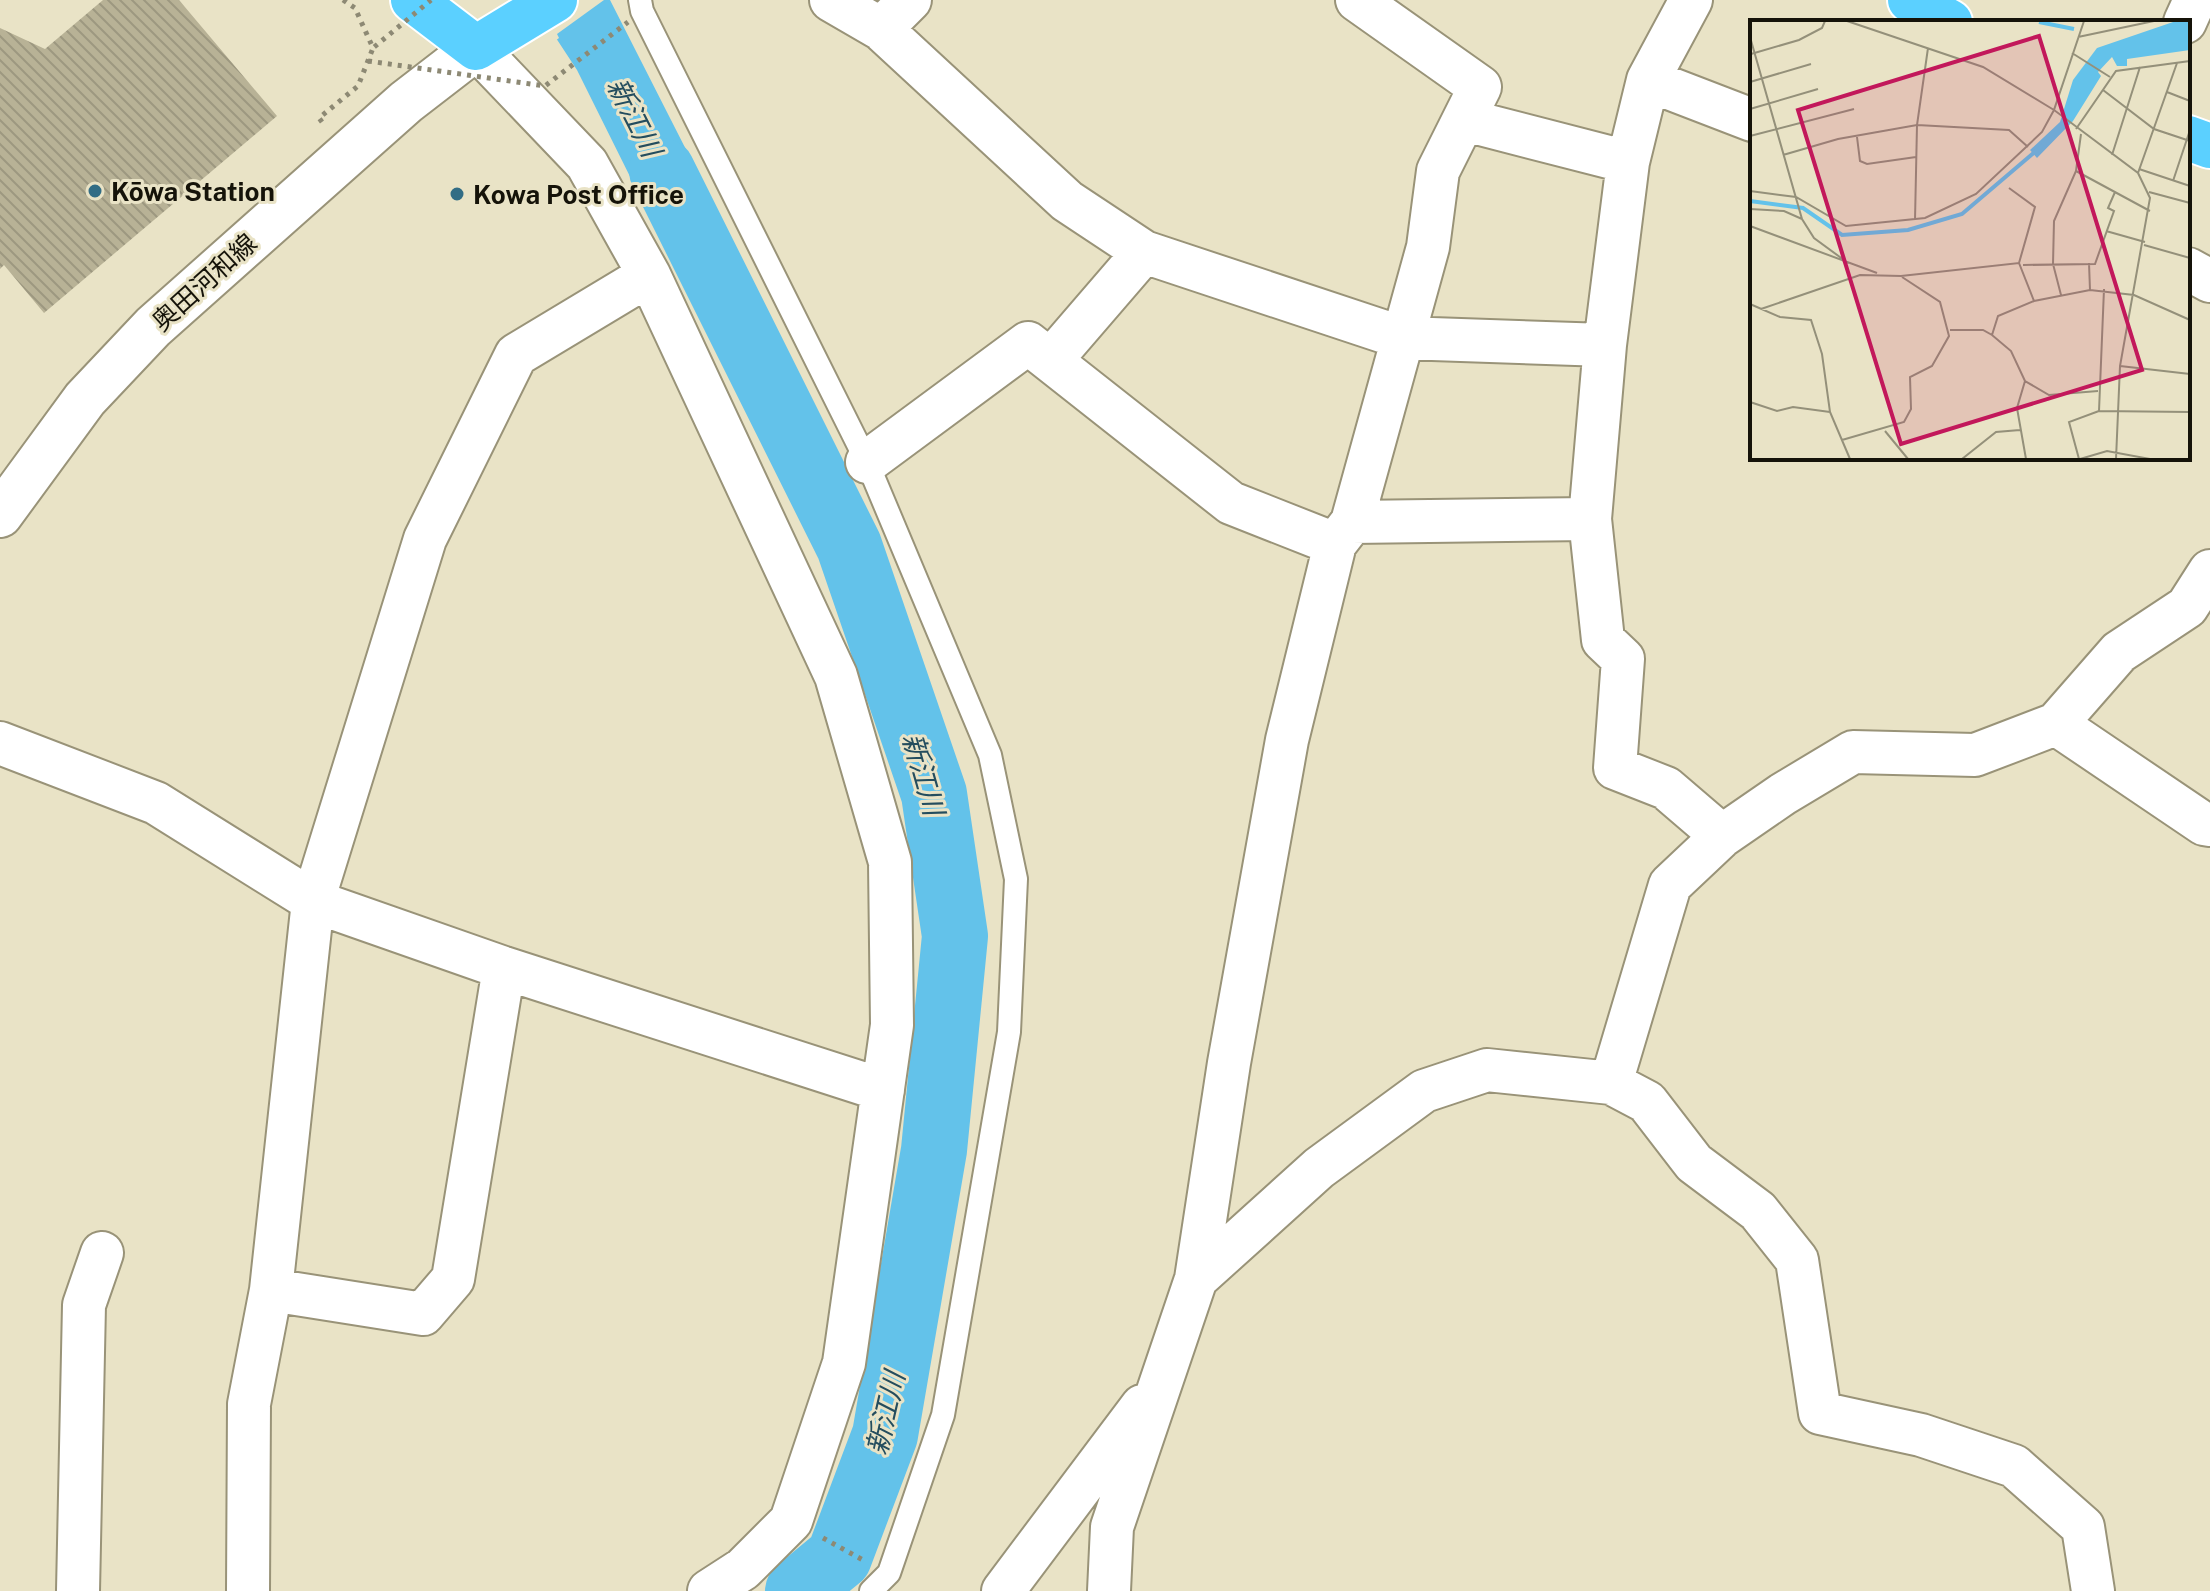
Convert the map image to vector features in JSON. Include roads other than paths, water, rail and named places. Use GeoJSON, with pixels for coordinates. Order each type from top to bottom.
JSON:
{"type":"FeatureCollection","features":[{"type":"Feature","properties":{"kind":"highway"},"geometry":{"type":"LineString","coordinates":[[413,0],[493,36],[555,0]]}},
{"type":"Feature","properties":{"kind":"highway"},"geometry":{"type":"LineString","coordinates":[[1910,0],[1946,20]]}},
{"type":"Feature","properties":{"kind":"highway"},"geometry":{"type":"LineString","coordinates":[[2190,139],[2210,146]]}},
{"type":"Feature","properties":{"kind":"main road","name":"奥田河和線"},"geometry":{"type":"LineString","coordinates":[[0,515],[85,399],[153,327],[406,102],[493,36]]}},
{"type":"Feature","properties":{"kind":"street"},"geometry":{"type":"LineString","coordinates":[[831,0],[881,29],[1067,201],[1144,252],[1403,338],[1605,345]]}},
{"type":"Feature","properties":{"kind":"street"},"geometry":{"type":"LineString","coordinates":[[881,29],[910,0]]}},
{"type":"Feature","properties":{"kind":"street"},"geometry":{"type":"LineString","coordinates":[[1109,1591],[1112,1527],[1196,1279],[1229,1063],[1287,740],[1343,533],[1428,247],[1438,171],[1480,87],[1357,0]]}},
{"type":"Feature","properties":{"kind":"street"},"geometry":{"type":"LineString","coordinates":[[1691,0],[1648,80],[1628,162],[1605,345],[1590,519],[1603,640],[1623,659],[1615,768],[1666,788],[1722,836]]}},
{"type":"Feature","properties":{"kind":"street"},"geometry":{"type":"LineString","coordinates":[[2186,20],[2195,0]]}},
{"type":"Feature","properties":{"kind":"street"},"geometry":{"type":"LineString","coordinates":[[493,36],[587,164],[649,275],[836,676],[890,862],[892,1025],[844,1363],[791,1521],[743,1569],[709,1591]]}},
{"type":"Feature","properties":{"kind":"street"},"geometry":{"type":"LineString","coordinates":[[1648,80],[1750,119]]}},
{"type":"Feature","properties":{"kind":"street"},"geometry":{"type":"LineString","coordinates":[[1465,120],[1628,162]]}},
{"type":"Feature","properties":{"kind":"street"},"geometry":{"type":"LineString","coordinates":[[1051,360],[1144,252]]}},
{"type":"Feature","properties":{"kind":"street"},"geometry":{"type":"LineString","coordinates":[[2190,270],[2210,281]]}},
{"type":"Feature","properties":{"kind":"street"},"geometry":{"type":"LineString","coordinates":[[248,1591],[249,1404],[271,1290],[313,901],[425,539],[516,355],[649,275]]}},
{"type":"Feature","properties":{"kind":"street"},"geometry":{"type":"LineString","coordinates":[[867,462],[1028,343],[1231,503],[1343,533],[1590,519]]}},
{"type":"Feature","properties":{"kind":"street"},"geometry":{"type":"LineString","coordinates":[[1611,1083],[1670,885],[1722,836],[1783,794],[1853,752],[1975,755],[2056,724],[2119,652],[2187,607],[2210,571]]}},
{"type":"Feature","properties":{"kind":"street"},"geometry":{"type":"LineString","coordinates":[[2056,724],[2204,824],[2210,825]]}},
{"type":"Feature","properties":{"kind":"street"},"geometry":{"type":"LineString","coordinates":[[0,743],[156,803],[313,901],[504,968],[883,1090]]}},
{"type":"Feature","properties":{"kind":"street"},"geometry":{"type":"LineString","coordinates":[[271,1290],[423,1314],[453,1279],[504,968]]}},
{"type":"Feature","properties":{"kind":"street"},"geometry":{"type":"LineString","coordinates":[[1196,1279],[1319,1168],[1424,1091],[1487,1070],[1611,1083],[1647,1102],[1694,1163],[1758,1211],[1797,1260],[1820,1413],[1921,1435],[2014,1466],[2083,1527],[2093,1591]]}},
{"type":"Feature","properties":{"kind":"street"},"geometry":{"type":"LineString","coordinates":[[78,1591],[84,1305],[102,1253]]}},
{"type":"Feature","properties":{"kind":"street"},"geometry":{"type":"LineString","coordinates":[[1004,1584],[1165,1376]]}},
{"type":"Feature","properties":{"kind":"lane"},"geometry":{"type":"LineString","coordinates":[[640,0],[642,11],[867,462],[990,755],[1016,879],[1009,1032],[943,1415],[889,1573],[871,1591]]}},
{"type":"Feature","properties":{"kind":"water"},"geometry":{"type":"Polygon","coordinates":[[[531,0],[610,0],[732,240],[674,265],[577,70],[531,0]]]}},
{"type":"Feature","properties":{"kind":"waterway","name":"新江川"},"geometry":{"type":"LineString","coordinates":[[662,171],[849,546],[934,794],[955,936],[934,1150],[885,1435],[839,1557],[798,1591]]}},
{"type":"Feature","properties":{"kind":"place","name":"Kōwa Station"},"geometry":{"type":"Point","coordinates":[95,191]}},
{"type":"Feature","properties":{"kind":"place","name":"Kowa Post Office"},"geometry":{"type":"Point","coordinates":[457,194]}}]}
